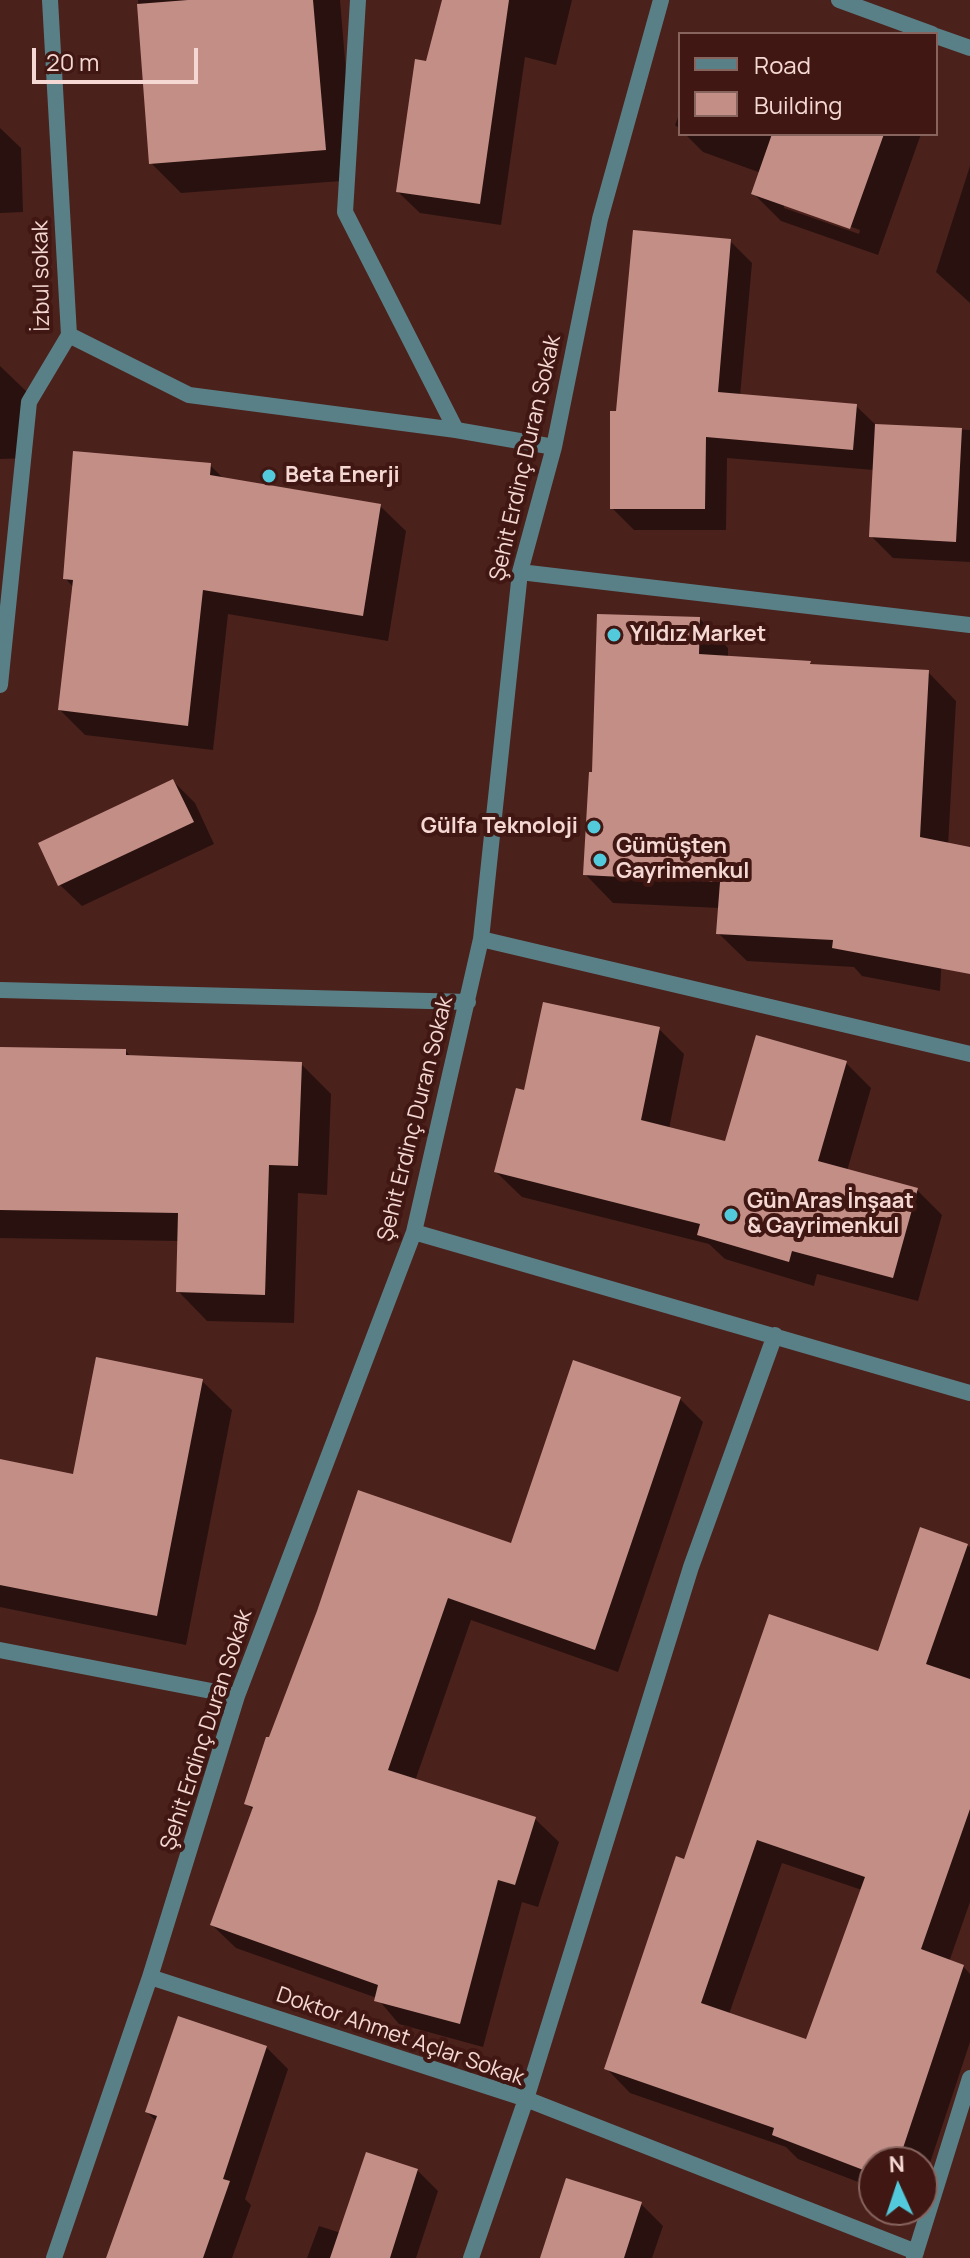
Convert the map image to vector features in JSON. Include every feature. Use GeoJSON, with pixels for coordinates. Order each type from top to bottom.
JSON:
{"type":"FeatureCollection","features":[{"type":"Feature","properties":{"kind":"street","name":"İzbul sokak"},"geometry":{"type":"LineString","coordinates":[[0,685],[29,402],[69,335],[50,0]]}},
{"type":"Feature","properties":{"kind":"street"},"geometry":{"type":"LineString","coordinates":[[358,0],[345,212],[456,430]]}},
{"type":"Feature","properties":{"kind":"street","name":"Şehit Erdinç Duran Sokak"},"geometry":{"type":"LineString","coordinates":[[54,2258],[150,1977],[237,1696],[414,1232],[481,939],[520,572],[554,447],[600,219],[661,0]]}},
{"type":"Feature","properties":{"kind":"street"},"geometry":{"type":"LineString","coordinates":[[839,0],[926,32]]}},
{"type":"Feature","properties":{"kind":"street"},"geometry":{"type":"LineString","coordinates":[[938,36],[970,48]]}},
{"type":"Feature","properties":{"kind":"street"},"geometry":{"type":"LineString","coordinates":[[69,335],[189,395],[456,430],[554,447]]}},
{"type":"Feature","properties":{"kind":"street"},"geometry":{"type":"LineString","coordinates":[[520,572],[970,625]]}},
{"type":"Feature","properties":{"kind":"street"},"geometry":{"type":"LineString","coordinates":[[481,939],[970,1054]]}},
{"type":"Feature","properties":{"kind":"street"},"geometry":{"type":"LineString","coordinates":[[0,990],[468,1002]]}},
{"type":"Feature","properties":{"kind":"street"},"geometry":{"type":"LineString","coordinates":[[414,1232],[970,1393]]}},
{"type":"Feature","properties":{"kind":"street"},"geometry":{"type":"LineString","coordinates":[[775,1335],[691,1567],[526,2099],[915,2255],[970,2078]]}},
{"type":"Feature","properties":{"kind":"street"},"geometry":{"type":"LineString","coordinates":[[0,1650],[237,1696]]}},
{"type":"Feature","properties":{"kind":"street","name":"Doktor Ahmet Açlar Sokak"},"geometry":{"type":"LineString","coordinates":[[150,1977],[526,2099],[471,2258]]}},
{"type":"Feature","properties":{"kind":"building"},"geometry":{"type":"Polygon","coordinates":[[[188,0],[313,0],[326,150],[149,164],[137,4],[188,0]]]}},
{"type":"Feature","properties":{"kind":"building"},"geometry":{"type":"Polygon","coordinates":[[[442,0],[509,0],[480,204],[396,192],[415,59],[426,61],[442,0]]]}},
{"type":"Feature","properties":{"kind":"building"},"geometry":{"type":"Polygon","coordinates":[[[771,136],[883,136],[850,229],[751,194],[771,136]]]}},
{"type":"Feature","properties":{"kind":"building"},"geometry":{"type":"Polygon","coordinates":[[[633,230],[731,239],[718,392],[857,404],[853,450],[706,437],[705,509],[610,509],[610,411],[616,411],[633,230]]]}},
{"type":"Feature","properties":{"kind":"building"},"geometry":{"type":"Polygon","coordinates":[[[875,424],[962,428],[956,542],[869,537],[875,424]]]}},
{"type":"Feature","properties":{"kind":"building"},"geometry":{"type":"Polygon","coordinates":[[[73,451],[211,463],[210,475],[381,504],[363,616],[203,590],[188,726],[58,710],[73,580],[63,579],[73,451]]]}},
{"type":"Feature","properties":{"kind":"building"},"geometry":{"type":"Polygon","coordinates":[[[597,614],[700,617],[699,654],[929,670],[920,837],[970,847],[970,974],[832,948],[833,940],[716,934],[720,882],[583,875],[589,772],[592,772],[597,614]]]}},
{"type":"Feature","properties":{"kind":"building"},"geometry":{"type":"Polygon","coordinates":[[[173,779],[194,822],[58,886],[38,843],[173,779]]]}},
{"type":"Feature","properties":{"kind":"building"},"geometry":{"type":"Polygon","coordinates":[[[543,1002],[660,1027],[641,1120],[725,1141],[756,1035],[847,1061],[818,1161],[918,1188],[893,1278],[792,1251],[789,1262],[697,1235],[700,1224],[494,1172],[516,1088],[524,1090],[543,1002]]]}},
{"type":"Feature","properties":{"kind":"building"},"geometry":{"type":"Polygon","coordinates":[[[0,1047],[126,1049],[126,1055],[302,1062],[298,1166],[269,1165],[265,1295],[176,1292],[178,1213],[0,1210],[0,1047]]]}},
{"type":"Feature","properties":{"kind":"building"},"geometry":{"type":"Polygon","coordinates":[[[96,1357],[203,1379],[157,1616],[0,1585],[0,1459],[73,1474],[96,1357]]]}},
{"type":"Feature","properties":{"kind":"building"},"geometry":{"type":"Polygon","coordinates":[[[573,1360],[681,1397],[595,1650],[448,1598],[388,1770],[536,1817],[515,1885],[498,1880],[460,2024],[374,2001],[378,1985],[210,1925],[253,1807],[244,1804],[266,1737],[269,1737],[317,1611],[358,1490],[511,1543],[573,1360]]]}},
{"type":"Feature","properties":{"kind":"building"},"geometry":{"type":"Polygon","coordinates":[[[920,1527],[968,1544],[926,1664],[970,1679],[970,1809],[921,1949],[964,1965],[904,2146],[858,2146],[858,2168],[772,2135],[774,2128],[604,2069],[676,1856],[684,1859],[769,1614],[878,1651],[920,1527]],[[757,1840],[701,2003],[806,2039],[865,1877],[757,1840]]]}},
{"type":"Feature","properties":{"kind":"building"},"geometry":{"type":"Polygon","coordinates":[[[178,2016],[267,2046],[223,2179],[230,2181],[203,2258],[106,2258],[157,2116],[145,2112],[178,2016]]]}},
{"type":"Feature","properties":{"kind":"building"},"geometry":{"type":"Polygon","coordinates":[[[366,2152],[418,2169],[390,2258],[330,2258],[366,2152]]]}},
{"type":"Feature","properties":{"kind":"building"},"geometry":{"type":"Polygon","coordinates":[[[566,2178],[642,2202],[624,2258],[540,2258],[566,2178]]]}},
{"type":"Feature","properties":{"kind":"place","name":"Beta Enerji"},"geometry":{"type":"Point","coordinates":[269,476]}},
{"type":"Feature","properties":{"kind":"place","name":"Yıldız Market"},"geometry":{"type":"Point","coordinates":[614,635]}},
{"type":"Feature","properties":{"kind":"place","name":"Gülfa Teknoloji"},"geometry":{"type":"Point","coordinates":[594,827]}},
{"type":"Feature","properties":{"kind":"place","name":"Gümüşten Gayrimenkul"},"geometry":{"type":"Point","coordinates":[600,860]}},
{"type":"Feature","properties":{"kind":"place","name":"Gün Aras İnşaat & Gayrimenkul"},"geometry":{"type":"Point","coordinates":[731,1215]}}]}
